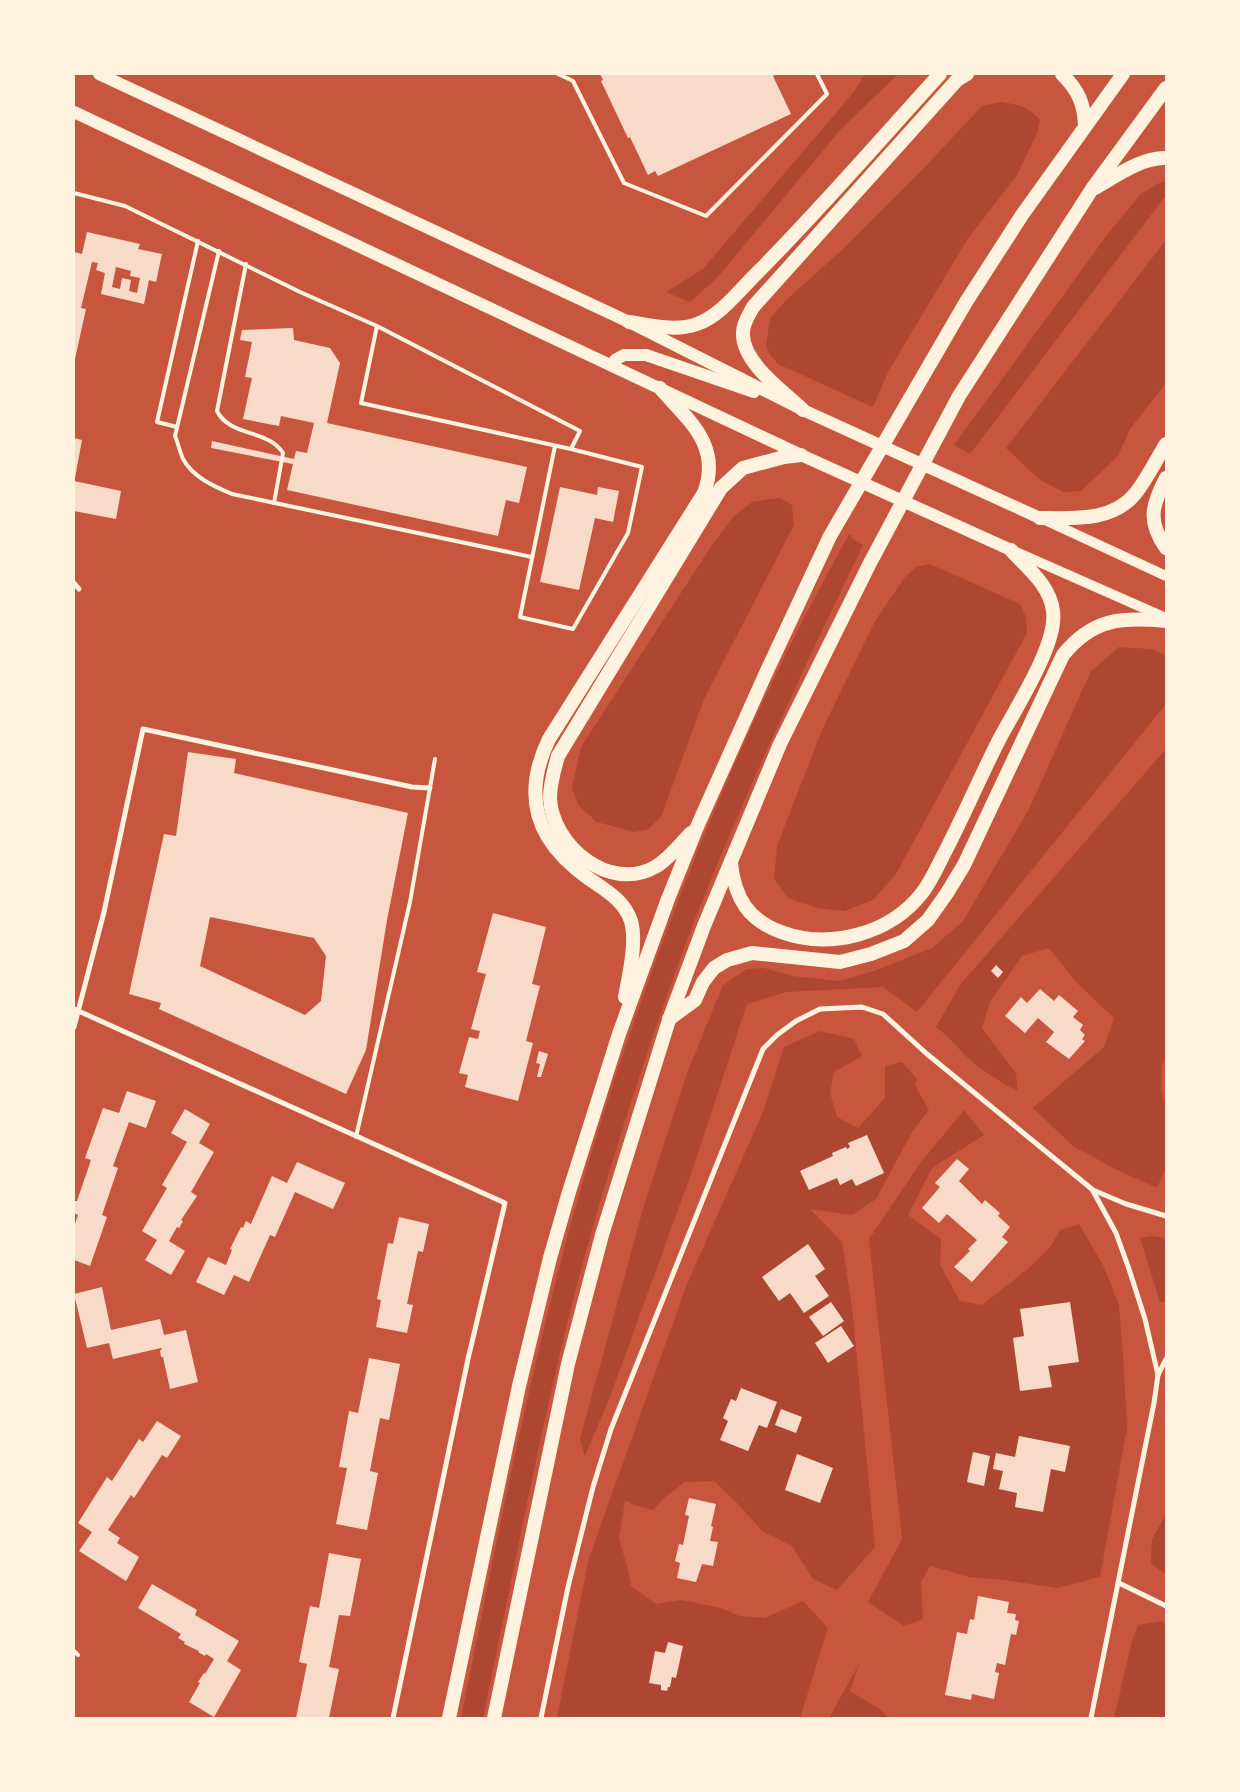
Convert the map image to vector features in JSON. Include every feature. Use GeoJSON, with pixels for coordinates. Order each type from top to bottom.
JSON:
{"type":"FeatureCollection","features":[{"type":"Feature","properties":{"kind":"highway"},"geometry":{"type":"LineString","coordinates":[[629,322],[658,327],[677,327],[697,324],[717,313],[795,235],[940,74]]}},
{"type":"Feature","properties":{"kind":"highway"},"geometry":{"type":"LineString","coordinates":[[803,410],[756,366],[746,351],[743,333],[745,321],[753,307],[779,277],[957,80],[967,74]]}},
{"type":"Feature","properties":{"kind":"highway"},"geometry":{"type":"LineString","coordinates":[[1062,74],[1076,91],[1083,105],[1085,126]]}},
{"type":"Feature","properties":{"kind":"highway"},"geometry":{"type":"LineString","coordinates":[[449,1718],[519,1386],[550,1258],[619,1034],[668,899],[697,827],[830,536],[915,386],[966,302],[1017,223],[1123,74]]}},
{"type":"Feature","properties":{"kind":"highway"},"geometry":{"type":"LineString","coordinates":[[494,1718],[568,1364],[602,1236],[669,1020],[704,926],[780,744],[870,563],[959,396],[1092,189],[1166,88]]}},
{"type":"Feature","properties":{"kind":"highway"},"geometry":{"type":"LineString","coordinates":[[1092,189],[1137,165],[1156,158],[1166,158]]}},
{"type":"Feature","properties":{"kind":"highway"},"geometry":{"type":"LineString","coordinates":[[619,1034],[631,965],[633,932],[631,920],[611,893],[589,879],[566,860],[549,840],[538,816],[535,791],[540,760],[549,739],[704,492],[708,481],[710,469],[704,442],[698,432],[660,388]]}},
{"type":"Feature","properties":{"kind":"highway"},"geometry":{"type":"LineString","coordinates":[[1040,518],[1081,518],[1101,515],[1118,508],[1135,494],[1166,444]]}},
{"type":"Feature","properties":{"kind":"highway"},"geometry":{"type":"LineString","coordinates":[[697,827],[664,861],[643,872],[616,872],[590,862],[569,845],[561,835],[555,819],[550,799],[552,778],[558,756],[721,488],[743,468],[802,455]]}},
{"type":"Feature","properties":{"kind":"highway"},"geometry":{"type":"LineString","coordinates":[[1166,478],[1155,501],[1153,519],[1156,531],[1166,548]]}},
{"type":"Feature","properties":{"kind":"highway"},"geometry":{"type":"LineString","coordinates":[[731,861],[733,881],[737,893],[753,916],[763,924],[774,929],[801,937],[825,940],[843,938],[874,929],[908,906],[922,893],[961,821],[1052,635],[1054,612],[1047,590],[1011,550]]}},
{"type":"Feature","properties":{"kind":"highway"},"geometry":{"type":"LineString","coordinates":[[669,1020],[695,1000],[703,982],[714,968],[727,960],[752,953],[840,962],[871,954],[904,941],[928,920],[948,893],[964,865],[1063,655],[1083,634],[1092,628],[1117,620],[1166,619]]}},
{"type":"Feature","properties":{"kind":"main road"},"geometry":{"type":"LineString","coordinates":[[99,74],[629,322],[803,410],[1166,576]]}},
{"type":"Feature","properties":{"kind":"main road"},"geometry":{"type":"LineString","coordinates":[[74,112],[802,455],[1166,619]]}},
{"type":"Feature","properties":{"kind":"main road"},"geometry":{"type":"LineString","coordinates":[[612,365],[615,360],[624,355],[646,355],[803,410]]}},
{"type":"Feature","properties":{"kind":"street"},"geometry":{"type":"LineString","coordinates":[[74,583],[79,589]]}},
{"type":"Feature","properties":{"kind":"street"},"geometry":{"type":"LineString","coordinates":[[74,1027],[76,1010],[104,912],[143,729],[412,786],[430,788]]}},
{"type":"Feature","properties":{"kind":"street"},"geometry":{"type":"LineString","coordinates":[[541,1718],[568,1587],[593,1487],[611,1429],[763,1049],[777,1035],[796,1021],[820,1009],[862,1007],[883,1014],[926,1054],[1093,1190],[1126,1204],[1166,1216]]}},
{"type":"Feature","properties":{"kind":"street"},"geometry":{"type":"LineString","coordinates":[[76,1010],[505,1203],[468,1359],[393,1718]]}},
{"type":"Feature","properties":{"kind":"street"},"geometry":{"type":"LineString","coordinates":[[1093,1190],[1116,1233],[1130,1268],[1145,1319],[1158,1375]]}},
{"type":"Feature","properties":{"kind":"street"},"geometry":{"type":"LineString","coordinates":[[1091,1718],[1119,1583],[1158,1375],[1166,1359]]}},
{"type":"Feature","properties":{"kind":"street"},"geometry":{"type":"LineString","coordinates":[[1119,1583],[1166,1606]]}},
{"type":"Feature","properties":{"kind":"lane"},"geometry":{"type":"LineString","coordinates":[[558,74],[573,81],[624,183],[706,216],[827,94],[817,74]]}},
{"type":"Feature","properties":{"kind":"lane"},"geometry":{"type":"LineString","coordinates":[[74,193],[125,206],[219,250],[300,292],[377,326],[580,431],[571,449]]}},
{"type":"Feature","properties":{"kind":"lane"},"geometry":{"type":"LineString","coordinates":[[177,427],[157,422],[198,241]]}},
{"type":"Feature","properties":{"kind":"lane"},"geometry":{"type":"LineString","coordinates":[[219,250],[175,436],[184,459],[196,475],[217,488],[232,494],[532,557]]}},
{"type":"Feature","properties":{"kind":"lane"},"geometry":{"type":"LineString","coordinates":[[246,264],[217,411],[221,418],[234,427],[274,442],[283,452],[274,503]]}},
{"type":"Feature","properties":{"kind":"lane"},"geometry":{"type":"LineString","coordinates":[[377,326],[360,403],[571,449],[642,467],[628,533],[573,629],[520,617],[555,446]]}},
{"type":"Feature","properties":{"kind":"lane"},"geometry":{"type":"LineString","coordinates":[[356,1137],[410,902],[436,759]]}},
{"type":"Feature","properties":{"kind":"shaded area"},"geometry":{"type":"Polygon","coordinates":[[[865,74],[898,74],[840,130],[717,278],[690,302],[666,292],[703,269],[853,93],[865,74]]]}},
{"type":"Feature","properties":{"kind":"shaded area"},"geometry":{"type":"Polygon","coordinates":[[[1001,102],[1018,105],[1031,112],[1040,120],[1038,131],[1017,175],[967,240],[888,372],[873,407],[778,364],[766,346],[770,319],[785,301],[843,249],[924,168],[982,106],[1001,102]]]}},
{"type":"Feature","properties":{"kind":"shaded area"},"geometry":{"type":"Polygon","coordinates":[[[1166,181],[1166,195],[970,454],[954,445],[1110,231],[1141,194],[1166,181]]]}},
{"type":"Feature","properties":{"kind":"shaded area"},"geometry":{"type":"Polygon","coordinates":[[[1166,240],[1166,383],[1130,429],[1118,456],[1081,491],[1063,492],[1040,480],[1006,448],[1166,240]]]}},
{"type":"Feature","properties":{"kind":"shaded area"},"geometry":{"type":"Polygon","coordinates":[[[780,498],[792,505],[794,525],[704,699],[661,817],[648,829],[634,832],[597,822],[579,806],[572,788],[581,747],[712,545],[733,517],[752,502],[780,498]]]}},
{"type":"Feature","properties":{"kind":"shaded area"},"geometry":{"type":"Polygon","coordinates":[[[849,534],[852,535],[851,538],[863,545],[780,721],[714,873],[695,919],[632,1099],[598,1209],[564,1335],[483,1718],[461,1718],[524,1413],[561,1262],[604,1112],[642,998],[707,828],[782,662],[849,534]]]}},
{"type":"Feature","properties":{"kind":"shaded area"},"geometry":{"type":"Polygon","coordinates":[[[930,564],[1020,604],[1026,617],[1027,633],[896,874],[873,900],[844,911],[817,908],[788,898],[774,879],[777,846],[822,730],[875,621],[905,577],[916,567],[930,564]]]}},
{"type":"Feature","properties":{"kind":"shaded area"},"geometry":{"type":"Polygon","coordinates":[[[1119,647],[1151,649],[1166,655],[1166,704],[917,1012],[883,987],[787,992],[747,1004],[691,1174],[610,1397],[585,1456],[580,1439],[643,1209],[686,1076],[723,985],[747,969],[764,968],[792,976],[839,981],[874,971],[932,948],[963,921],[1029,809],[1091,671],[1119,647]]]}},
{"type":"Feature","properties":{"kind":"shaded area"},"geometry":{"type":"Polygon","coordinates":[[[1166,749],[1166,1057],[1162,1064],[1161,1089],[1166,1109],[1166,1167],[1157,1188],[1115,1169],[1073,1146],[1033,1108],[1104,1047],[1114,1018],[1078,984],[1049,948],[1022,956],[990,1002],[982,1028],[1016,1074],[1018,1091],[974,1063],[936,1027],[960,985],[1166,749]]]}},
{"type":"Feature","properties":{"kind":"shaded area"},"geometry":{"type":"Polygon","coordinates":[[[820,1031],[854,1039],[862,1056],[834,1072],[830,1093],[837,1117],[858,1128],[885,1098],[885,1066],[902,1062],[917,1079],[915,1085],[929,1110],[912,1132],[876,1199],[852,1215],[810,1209],[842,1242],[852,1307],[875,1547],[837,1590],[813,1579],[792,1546],[762,1531],[714,1481],[685,1482],[664,1498],[653,1510],[625,1500],[619,1539],[631,1586],[656,1604],[681,1600],[721,1608],[740,1616],[765,1618],[803,1601],[828,1628],[800,1718],[557,1718],[589,1558],[687,1284],[763,1112],[784,1047],[820,1031]]]}},
{"type":"Feature","properties":{"kind":"shaded area"},"geometry":{"type":"Polygon","coordinates":[[[964,1110],[984,1135],[932,1168],[908,1215],[941,1239],[940,1265],[960,1301],[982,1305],[1029,1268],[1051,1246],[1060,1230],[1079,1224],[1103,1265],[1119,1305],[1127,1428],[1100,1577],[1057,1588],[970,1577],[930,1566],[921,1582],[923,1619],[904,1626],[868,1602],[902,1539],[869,1239],[921,1162],[964,1110]]]}},
{"type":"Feature","properties":{"kind":"shaded area"},"geometry":{"type":"Polygon","coordinates":[[[1152,1236],[1166,1238],[1166,1302],[1160,1302],[1140,1238],[1152,1236]]]}},
{"type":"Feature","properties":{"kind":"shaded area"},"geometry":{"type":"Polygon","coordinates":[[[1166,1514],[1166,1574],[1151,1564],[1152,1539],[1166,1514]]]}},
{"type":"Feature","properties":{"kind":"shaded area"},"geometry":{"type":"Polygon","coordinates":[[[1161,1621],[1166,1625],[1166,1718],[1114,1718],[1132,1641],[1138,1625],[1161,1621]]]}},
{"type":"Feature","properties":{"kind":"shaded area"},"geometry":{"type":"Polygon","coordinates":[[[859,1664],[850,1691],[881,1710],[889,1718],[829,1718],[859,1664]]]}},
{"type":"Feature","properties":{"kind":"building"},"geometry":{"type":"Polygon","coordinates":[[[600,74],[777,74],[773,76],[791,114],[658,176],[655,171],[648,175],[630,137],[628,138],[601,81],[603,80],[600,74]]]}},
{"type":"Feature","properties":{"kind":"building"},"geometry":{"type":"Polygon","coordinates":[[[87,232],[140,244],[138,249],[162,254],[156,282],[149,280],[144,304],[101,294],[105,273],[96,270],[98,263],[92,262],[81,308],[86,309],[75,359],[74,252],[82,254],[87,232]],[[116,267],[112,287],[120,289],[122,278],[131,280],[129,291],[137,293],[140,278],[130,276],[131,271],[116,267]]]}},
{"type":"Feature","properties":{"kind":"building"},"geometry":{"type":"Polygon","coordinates":[[[293,328],[294,340],[330,348],[340,363],[327,423],[527,467],[519,503],[506,500],[498,536],[287,490],[293,464],[211,448],[212,441],[294,459],[296,451],[307,453],[314,423],[281,416],[279,426],[243,419],[252,378],[245,377],[252,342],[240,340],[242,330],[293,328]]]}},
{"type":"Feature","properties":{"kind":"building"},"geometry":{"type":"Polygon","coordinates":[[[74,438],[82,440],[75,478],[74,478],[74,438]]]}},
{"type":"Feature","properties":{"kind":"building"},"geometry":{"type":"Polygon","coordinates":[[[74,481],[121,491],[116,519],[74,511],[74,481]]]}},
{"type":"Feature","properties":{"kind":"building"},"geometry":{"type":"Polygon","coordinates":[[[560,487],[597,495],[598,487],[619,491],[613,522],[595,518],[579,590],[540,582],[560,487]]]}},
{"type":"Feature","properties":{"kind":"building"},"geometry":{"type":"Polygon","coordinates":[[[188,752],[236,759],[234,773],[408,813],[387,920],[366,1050],[346,1094],[159,1009],[161,1003],[129,994],[164,834],[176,836],[188,752]],[[210,917],[200,966],[305,1015],[321,1001],[326,956],[314,938],[210,917]]]}},
{"type":"Feature","properties":{"kind":"building"},"geometry":{"type":"Polygon","coordinates":[[[493,913],[546,927],[532,984],[540,986],[526,1041],[533,1043],[518,1101],[465,1087],[468,1075],[459,1073],[469,1037],[478,1039],[480,1031],[471,1029],[486,974],[477,972],[493,913]]]}},
{"type":"Feature","properties":{"kind":"building"},"geometry":{"type":"Polygon","coordinates":[[[996,965],[1003,972],[998,978],[991,971],[996,965]]]}},
{"type":"Feature","properties":{"kind":"building"},"geometry":{"type":"Polygon","coordinates":[[[1040,989],[1054,1001],[1059,995],[1078,1011],[1073,1017],[1083,1025],[1080,1030],[1085,1035],[1082,1039],[1085,1041],[1069,1059],[1046,1042],[1054,1032],[1038,1018],[1025,1033],[1005,1016],[1021,997],[1027,1003],[1040,989]]]}},
{"type":"Feature","properties":{"kind":"building"},"geometry":{"type":"Polygon","coordinates":[[[539,1051],[548,1054],[541,1077],[537,1077],[540,1064],[536,1063],[539,1051]]]}},
{"type":"Feature","properties":{"kind":"building"},"geometry":{"type":"Polygon","coordinates":[[[127,1091],[156,1101],[146,1128],[129,1122],[113,1166],[118,1168],[102,1215],[107,1217],[90,1266],[74,1260],[74,1227],[78,1215],[74,1213],[74,1203],[77,1201],[91,1160],[85,1158],[103,1108],[119,1113],[127,1091]]]}},
{"type":"Feature","properties":{"kind":"building"},"geometry":{"type":"Polygon","coordinates":[[[185,1109],[210,1124],[199,1143],[214,1152],[191,1192],[197,1196],[181,1220],[183,1221],[179,1228],[177,1227],[169,1241],[185,1251],[171,1275],[145,1260],[157,1240],[142,1231],[167,1188],[162,1185],[187,1142],[171,1133],[185,1109]]]}},
{"type":"Feature","properties":{"kind":"building"},"geometry":{"type":"Polygon","coordinates":[[[867,1135],[884,1173],[856,1186],[852,1179],[840,1185],[837,1178],[809,1190],[800,1171],[833,1156],[832,1153],[846,1147],[847,1149],[850,1147],[848,1143],[867,1135]]]}},
{"type":"Feature","properties":{"kind":"building"},"geometry":{"type":"Polygon","coordinates":[[[957,1159],[969,1169],[959,1181],[982,1204],[985,1200],[1000,1213],[998,1216],[1010,1227],[1002,1237],[1008,1242],[972,1282],[954,1267],[970,1251],[968,1249],[977,1240],[947,1214],[939,1223],[922,1208],[940,1187],[935,1183],[957,1159]]]}},
{"type":"Feature","properties":{"kind":"building"},"geometry":{"type":"Polygon","coordinates":[[[297,1162],[345,1183],[333,1209],[295,1192],[275,1237],[270,1235],[249,1282],[234,1275],[224,1295],[196,1282],[208,1257],[226,1265],[232,1250],[230,1249],[241,1227],[243,1228],[246,1221],[251,1224],[272,1176],[287,1183],[297,1162]]]}},
{"type":"Feature","properties":{"kind":"building"},"geometry":{"type":"Polygon","coordinates":[[[399,1217],[429,1224],[423,1252],[418,1251],[407,1304],[413,1305],[407,1333],[376,1327],[381,1300],[377,1299],[388,1243],[393,1244],[399,1217]]]}},
{"type":"Feature","properties":{"kind":"building"},"geometry":{"type":"Polygon","coordinates":[[[808,1244],[825,1269],[815,1276],[829,1296],[804,1313],[790,1293],[779,1301],[762,1277],[808,1244]]]}},
{"type":"Feature","properties":{"kind":"building"},"geometry":{"type":"Polygon","coordinates":[[[102,1287],[111,1330],[160,1319],[164,1335],[186,1330],[198,1382],[170,1389],[163,1357],[161,1357],[161,1348],[113,1359],[109,1343],[87,1348],[74,1294],[102,1287]]]}},
{"type":"Feature","properties":{"kind":"building"},"geometry":{"type":"Polygon","coordinates":[[[831,1302],[844,1321],[823,1336],[809,1317],[831,1302]]]}},
{"type":"Feature","properties":{"kind":"building"},"geometry":{"type":"Polygon","coordinates":[[[1070,1302],[1079,1362],[1048,1366],[1052,1387],[1020,1391],[1013,1338],[1024,1336],[1020,1309],[1070,1302]]]}},
{"type":"Feature","properties":{"kind":"building"},"geometry":{"type":"Polygon","coordinates":[[[841,1326],[854,1346],[828,1363],[815,1343],[841,1326]]]}},
{"type":"Feature","properties":{"kind":"building"},"geometry":{"type":"Polygon","coordinates":[[[369,1358],[400,1364],[389,1420],[380,1418],[370,1471],[378,1473],[367,1530],[336,1524],[347,1468],[339,1467],[349,1411],[358,1413],[369,1358]]]}},
{"type":"Feature","properties":{"kind":"building"},"geometry":{"type":"Polygon","coordinates":[[[741,1388],[777,1402],[767,1428],[759,1425],[748,1451],[720,1440],[728,1421],[723,1418],[731,1399],[736,1401],[741,1388]]]}},
{"type":"Feature","properties":{"kind":"building"},"geometry":{"type":"Polygon","coordinates":[[[781,1409],[802,1417],[796,1433],[775,1425],[781,1409]]]}},
{"type":"Feature","properties":{"kind":"building"},"geometry":{"type":"Polygon","coordinates":[[[157,1421],[181,1436],[167,1458],[162,1455],[134,1498],[131,1495],[108,1530],[120,1538],[117,1543],[139,1557],[126,1581],[79,1551],[92,1532],[78,1523],[107,1477],[112,1481],[139,1439],[143,1442],[157,1421]]]}},
{"type":"Feature","properties":{"kind":"building"},"geometry":{"type":"Polygon","coordinates":[[[1019,1436],[1070,1446],[1065,1472],[1051,1469],[1043,1512],[1015,1507],[1017,1493],[999,1489],[1003,1471],[993,1469],[996,1453],[1015,1457],[1019,1436]]]}},
{"type":"Feature","properties":{"kind":"building"},"geometry":{"type":"Polygon","coordinates":[[[973,1452],[990,1456],[984,1486],[967,1482],[973,1452]]]}},
{"type":"Feature","properties":{"kind":"building"},"geometry":{"type":"Polygon","coordinates":[[[797,1454],[833,1468],[820,1503],[785,1490],[797,1454]]]}},
{"type":"Feature","properties":{"kind":"building"},"geometry":{"type":"Polygon","coordinates":[[[689,1498],[716,1504],[710,1541],[718,1542],[713,1566],[702,1564],[696,1582],[677,1578],[680,1563],[675,1561],[679,1544],[683,1545],[689,1516],[685,1515],[689,1498]]]}},
{"type":"Feature","properties":{"kind":"building"},"geometry":{"type":"Polygon","coordinates":[[[329,1553],[361,1559],[350,1616],[339,1615],[329,1667],[339,1669],[329,1718],[296,1718],[307,1664],[299,1662],[310,1606],[319,1608],[329,1553]]]}},
{"type":"Feature","properties":{"kind":"building"},"geometry":{"type":"Polygon","coordinates":[[[152,1584],[197,1610],[195,1615],[239,1641],[227,1661],[241,1670],[214,1717],[189,1702],[200,1683],[198,1682],[214,1659],[184,1644],[185,1642],[178,1638],[181,1634],[138,1608],[152,1584]]]}},
{"type":"Feature","properties":{"kind":"building"},"geometry":{"type":"Polygon","coordinates":[[[978,1596],[1009,1602],[1007,1613],[1016,1614],[1015,1620],[1019,1621],[1016,1635],[1011,1634],[1005,1665],[997,1663],[995,1672],[999,1673],[994,1699],[972,1694],[971,1700],[945,1695],[957,1632],[967,1634],[970,1619],[974,1620],[978,1596]]]}},
{"type":"Feature","properties":{"kind":"building"},"geometry":{"type":"Polygon","coordinates":[[[668,1642],[683,1646],[676,1678],[672,1677],[667,1691],[661,1690],[661,1685],[649,1683],[655,1651],[665,1653],[668,1642]]]}}]}
